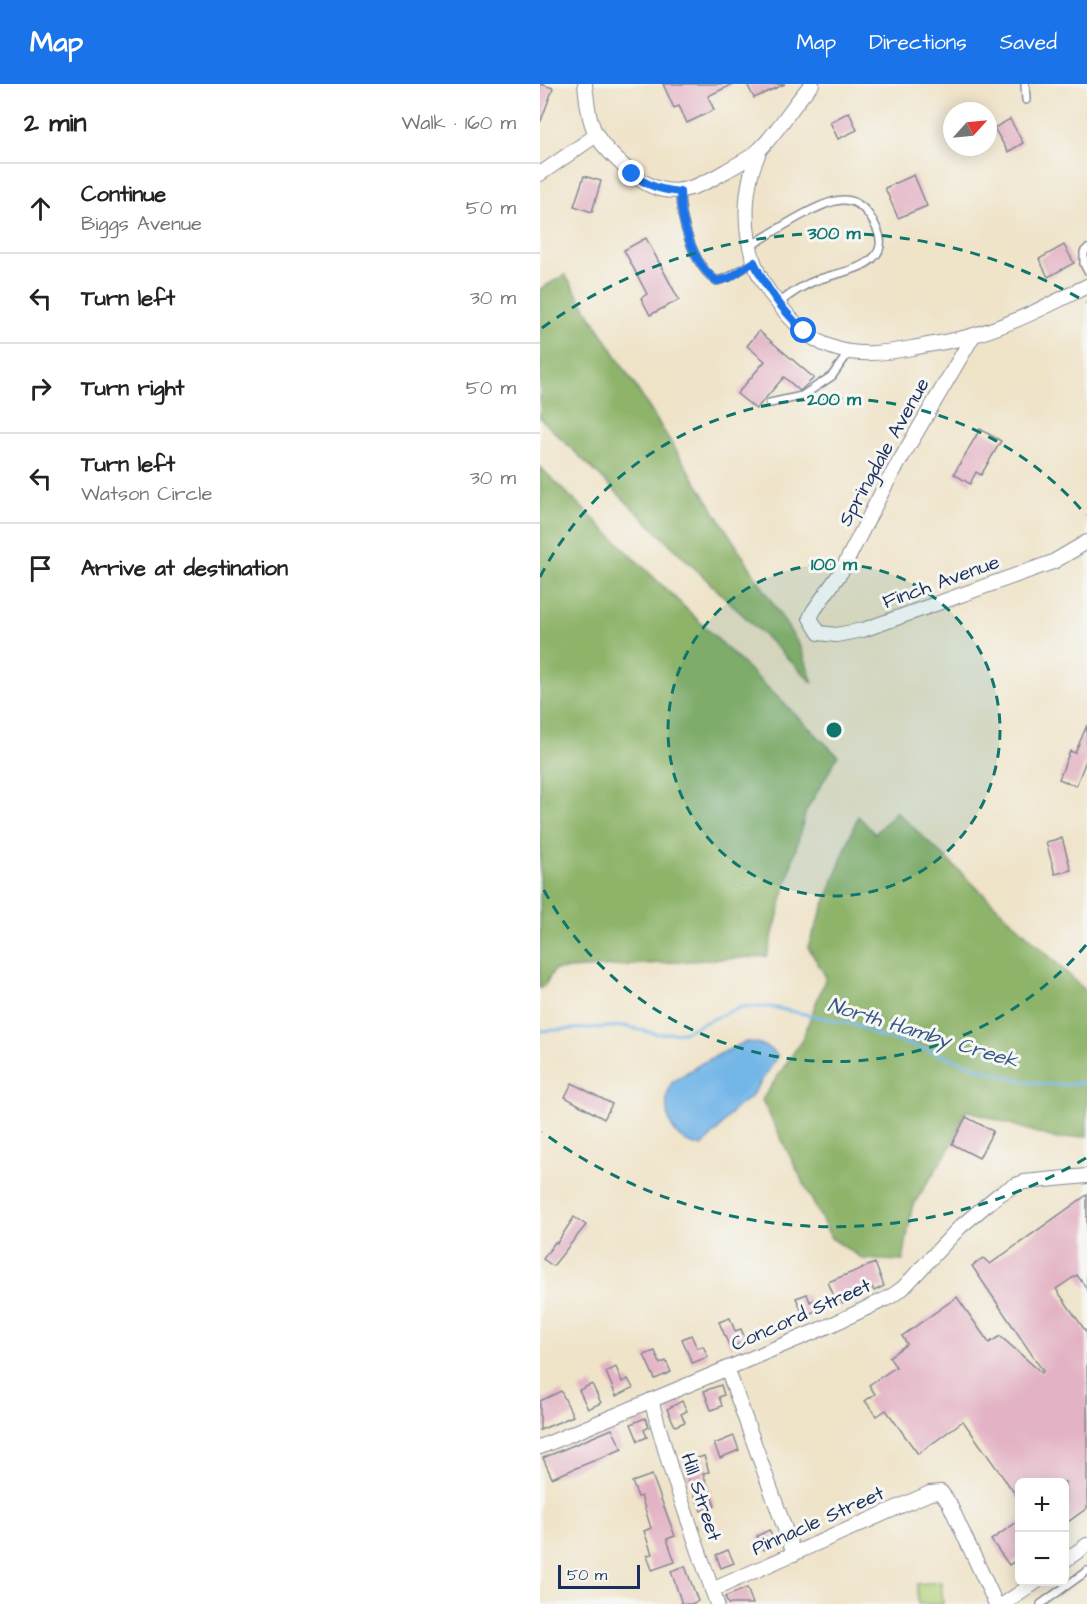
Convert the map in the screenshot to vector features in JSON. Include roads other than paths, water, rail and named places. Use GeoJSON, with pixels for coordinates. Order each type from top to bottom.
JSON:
{"type":"FeatureCollection","features":[{"type":"Feature","properties":{"kind":"street"},"geometry":{"type":"LineString","coordinates":[[585,84],[590,122],[595,136],[609,153],[646,184],[662,190],[680,192],[695,188],[760,149]]}},
{"type":"Feature","properties":{"kind":"street"},"geometry":{"type":"LineString","coordinates":[[812,84],[796,101],[760,149],[751,175],[748,197],[748,235],[754,262],[765,286],[778,304],[804,331],[829,347],[849,352],[873,353],[903,350],[973,336],[1087,286]]}},
{"type":"Feature","properties":{"kind":"street"},"geometry":{"type":"LineString","coordinates":[[540,174],[595,136]]}},
{"type":"Feature","properties":{"kind":"street","name":"Springdale Avenue"},"geometry":{"type":"LineString","coordinates":[[810,618],[842,572],[885,486],[973,336]]}},
{"type":"Feature","properties":{"kind":"street","name":"Finch Avenue"},"geometry":{"type":"LineString","coordinates":[[810,618],[819,633],[836,635],[863,630],[1053,562],[1087,542]]}},
{"type":"Feature","properties":{"kind":"street","name":"Concord Street"},"geometry":{"type":"LineString","coordinates":[[540,1448],[833,1324],[890,1297],[903,1288],[960,1227],[1005,1189],[1024,1182],[1087,1176]]}},
{"type":"Feature","properties":{"kind":"street"},"geometry":{"type":"LineString","coordinates":[[727,1368],[794,1554]]}},
{"type":"Feature","properties":{"kind":"street","name":"Hill Street"},"geometry":{"type":"LineString","coordinates":[[651,1400],[670,1470],[717,1604]]}},
{"type":"Feature","properties":{"kind":"street","name":"Pinnacle Street"},"geometry":{"type":"LineString","coordinates":[[712,1590],[930,1493],[941,1492],[949,1503],[996,1604]]}},
{"type":"Feature","properties":{"kind":"street"},"geometry":{"type":"LineString","coordinates":[[1069,1558],[1087,1545]]}},
{"type":"Feature","properties":{"kind":"street"},"geometry":{"type":"LineString","coordinates":[[1004,1604],[1029,1586]]}},
{"type":"Feature","properties":{"kind":"lane"},"geometry":{"type":"LineString","coordinates":[[1025,84],[1026,100]]}},
{"type":"Feature","properties":{"kind":"lane"},"geometry":{"type":"LineString","coordinates":[[680,192],[684,225],[707,275],[717,281],[729,278],[754,262]]}},
{"type":"Feature","properties":{"kind":"lane"},"geometry":{"type":"LineString","coordinates":[[750,246],[814,209],[833,201],[852,202],[871,216],[881,242],[872,260],[814,281],[778,304]]}},
{"type":"Feature","properties":{"kind":"lane"},"geometry":{"type":"LineString","coordinates":[[1087,249],[1083,256],[1087,270]]}},
{"type":"Feature","properties":{"kind":"lane"},"geometry":{"type":"LineString","coordinates":[[770,403],[802,396],[832,376],[849,352]]}},
{"type":"Feature","properties":{"kind":"lane"},"geometry":{"type":"LineString","coordinates":[[1041,1604],[1087,1571]]}},
{"type":"Feature","properties":{"kind":"water"},"geometry":{"type":"Polygon","coordinates":[[[745,1042],[763,1045],[778,1056],[750,1098],[736,1107],[702,1146],[682,1139],[670,1123],[667,1113],[668,1092],[672,1082],[702,1063],[745,1042]]]}},
{"type":"Feature","properties":{"kind":"waterway","name":"North Hamby Creek"},"geometry":{"type":"LineString","coordinates":[[540,1031],[624,1026],[657,1034],[684,1032],[743,1007],[771,1007],[857,1025],[876,1035],[987,1071],[1029,1082],[1069,1085],[1087,1081]]}}]}
